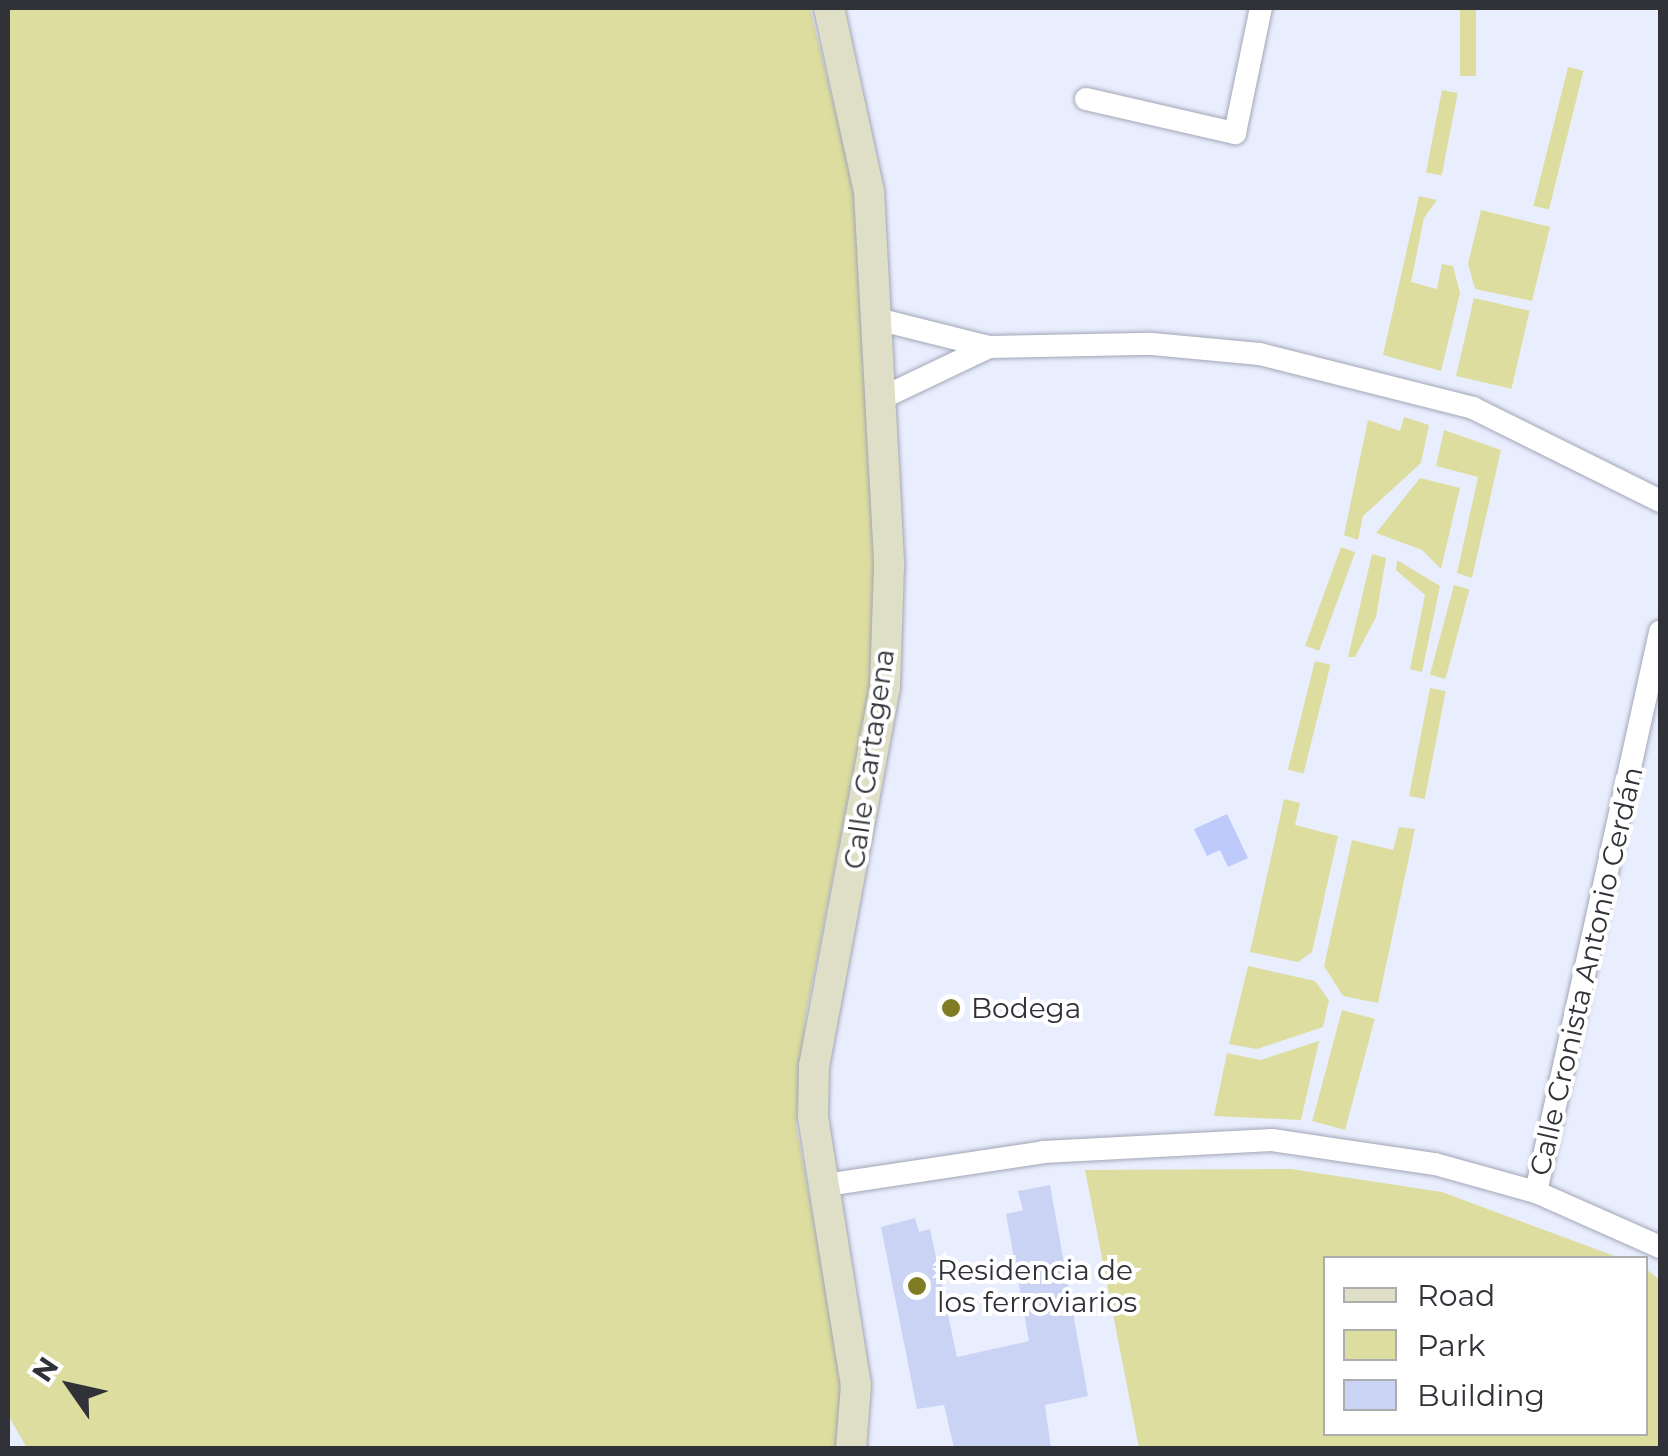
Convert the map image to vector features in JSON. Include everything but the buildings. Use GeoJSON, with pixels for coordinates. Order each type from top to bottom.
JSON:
{"type":"FeatureCollection","features":[{"type":"Feature","properties":{"kind":"main road","name":"Calle Cartagena"},"geometry":{"type":"LineString","coordinates":[[828,8],[869,191],[882,398],[885,687],[814,1066],[813,1116],[856,1385],[852,1448]]}},
{"type":"Feature","properties":{"kind":"street"},"geometry":{"type":"LineString","coordinates":[[1086,99],[1235,133],[1262,8]]}},
{"type":"Feature","properties":{"kind":"street"},"geometry":{"type":"LineString","coordinates":[[877,318],[989,347],[1152,344],[1260,354],[1473,408],[1660,501]]}},
{"type":"Feature","properties":{"kind":"street"},"geometry":{"type":"LineString","coordinates":[[882,398],[989,347]]}},
{"type":"Feature","properties":{"kind":"street","name":"Calle Cronista Antonio Cerdán"},"geometry":{"type":"LineString","coordinates":[[1536,1192],[1660,632]]}},
{"type":"Feature","properties":{"kind":"street"},"geometry":{"type":"LineString","coordinates":[[826,1184],[1043,1152],[1206,1138],[1340,1146],[1536,1192],[1660,1247]]}},
{"type":"Feature","properties":{"kind":"green space"},"geometry":{"type":"Polygon","coordinates":[[[8,8],[810,8],[853,182],[876,552],[873,670],[806,1015],[796,1124],[841,1372],[839,1448],[27,1448],[8,1415],[8,8]]]}},
{"type":"Feature","properties":{"kind":"green space"},"geometry":{"type":"Polygon","coordinates":[[[1460,8],[1476,8],[1476,76],[1460,76],[1460,8]]]}},
{"type":"Feature","properties":{"kind":"green space"},"geometry":{"type":"Polygon","coordinates":[[[1568,67],[1584,71],[1549,210],[1533,206],[1568,67]]]}},
{"type":"Feature","properties":{"kind":"green space"},"geometry":{"type":"Polygon","coordinates":[[[1442,90],[1458,93],[1442,176],[1426,172],[1442,90]]]}},
{"type":"Feature","properties":{"kind":"green space"},"geometry":{"type":"Polygon","coordinates":[[[1419,196],[1437,200],[1424,218],[1411,282],[1437,289],[1442,264],[1453,266],[1460,293],[1441,371],[1383,355],[1419,196]]]}},
{"type":"Feature","properties":{"kind":"green space"},"geometry":{"type":"Polygon","coordinates":[[[1481,210],[1550,227],[1532,301],[1475,289],[1468,264],[1481,210]]]}},
{"type":"Feature","properties":{"kind":"green space"},"geometry":{"type":"Polygon","coordinates":[[[1474,298],[1530,311],[1512,389],[1456,376],[1474,298]]]}},
{"type":"Feature","properties":{"kind":"green space"},"geometry":{"type":"Polygon","coordinates":[[[1404,417],[1429,425],[1421,463],[1363,516],[1358,540],[1344,535],[1368,420],[1400,431],[1404,417]]]}},
{"type":"Feature","properties":{"kind":"green space"},"geometry":{"type":"Polygon","coordinates":[[[1444,430],[1501,450],[1472,578],[1457,573],[1478,477],[1436,466],[1444,430]]]}},
{"type":"Feature","properties":{"kind":"green space"},"geometry":{"type":"Polygon","coordinates":[[[1420,478],[1460,488],[1441,569],[1422,550],[1376,533],[1420,478]]]}},
{"type":"Feature","properties":{"kind":"green space"},"geometry":{"type":"Polygon","coordinates":[[[1341,547],[1355,552],[1319,651],[1305,646],[1341,547]]]}},
{"type":"Feature","properties":{"kind":"green space"},"geometry":{"type":"Polygon","coordinates":[[[1372,554],[1386,558],[1376,617],[1355,657],[1348,657],[1372,554]]]}},
{"type":"Feature","properties":{"kind":"green space"},"geometry":{"type":"Polygon","coordinates":[[[1397,560],[1440,586],[1422,672],[1410,669],[1425,595],[1396,570],[1397,560]]]}},
{"type":"Feature","properties":{"kind":"green space"},"geometry":{"type":"Polygon","coordinates":[[[1454,585],[1469,589],[1445,679],[1430,675],[1454,585]]]}},
{"type":"Feature","properties":{"kind":"green space"},"geometry":{"type":"Polygon","coordinates":[[[1315,661],[1331,665],[1303,774],[1288,770],[1315,661]]]}},
{"type":"Feature","properties":{"kind":"green space"},"geometry":{"type":"Polygon","coordinates":[[[1430,688],[1446,691],[1425,799],[1409,796],[1430,688]]]}},
{"type":"Feature","properties":{"kind":"green space"},"geometry":{"type":"Polygon","coordinates":[[[1284,799],[1300,803],[1295,825],[1338,836],[1312,952],[1298,962],[1250,952],[1284,799]]]}},
{"type":"Feature","properties":{"kind":"green space"},"geometry":{"type":"Polygon","coordinates":[[[1399,827],[1415,829],[1378,1003],[1343,996],[1324,966],[1352,840],[1393,850],[1399,827]]]}},
{"type":"Feature","properties":{"kind":"green space"},"geometry":{"type":"Polygon","coordinates":[[[1248,966],[1315,981],[1329,1000],[1323,1027],[1257,1049],[1229,1044],[1248,966]]]}},
{"type":"Feature","properties":{"kind":"green space"},"geometry":{"type":"Polygon","coordinates":[[[1342,1010],[1375,1019],[1345,1130],[1312,1121],[1342,1010]]]}},
{"type":"Feature","properties":{"kind":"green space"},"geometry":{"type":"Polygon","coordinates":[[[1319,1041],[1301,1120],[1214,1116],[1227,1053],[1260,1060],[1319,1041]]]}},
{"type":"Feature","properties":{"kind":"green space"},"geometry":{"type":"Polygon","coordinates":[[[1291,1169],[1442,1192],[1615,1256],[1323,1256],[1323,1436],[1648,1436],[1648,1271],[1660,1280],[1660,1448],[1139,1448],[1085,1170],[1291,1169]]]}},
{"type":"Feature","properties":{"kind":"water"},"geometry":{"type":"Polygon","coordinates":[[[1227,814],[1248,858],[1228,867],[1220,850],[1207,856],[1194,829],[1227,814]]]}},
{"type":"Feature","properties":{"kind":"place","name":"Bodega"},"geometry":{"type":"Point","coordinates":[951,1008]}},
{"type":"Feature","properties":{"kind":"place","name":"Residencia de los ferroviarios"},"geometry":{"type":"Point","coordinates":[917,1286]}}]}
